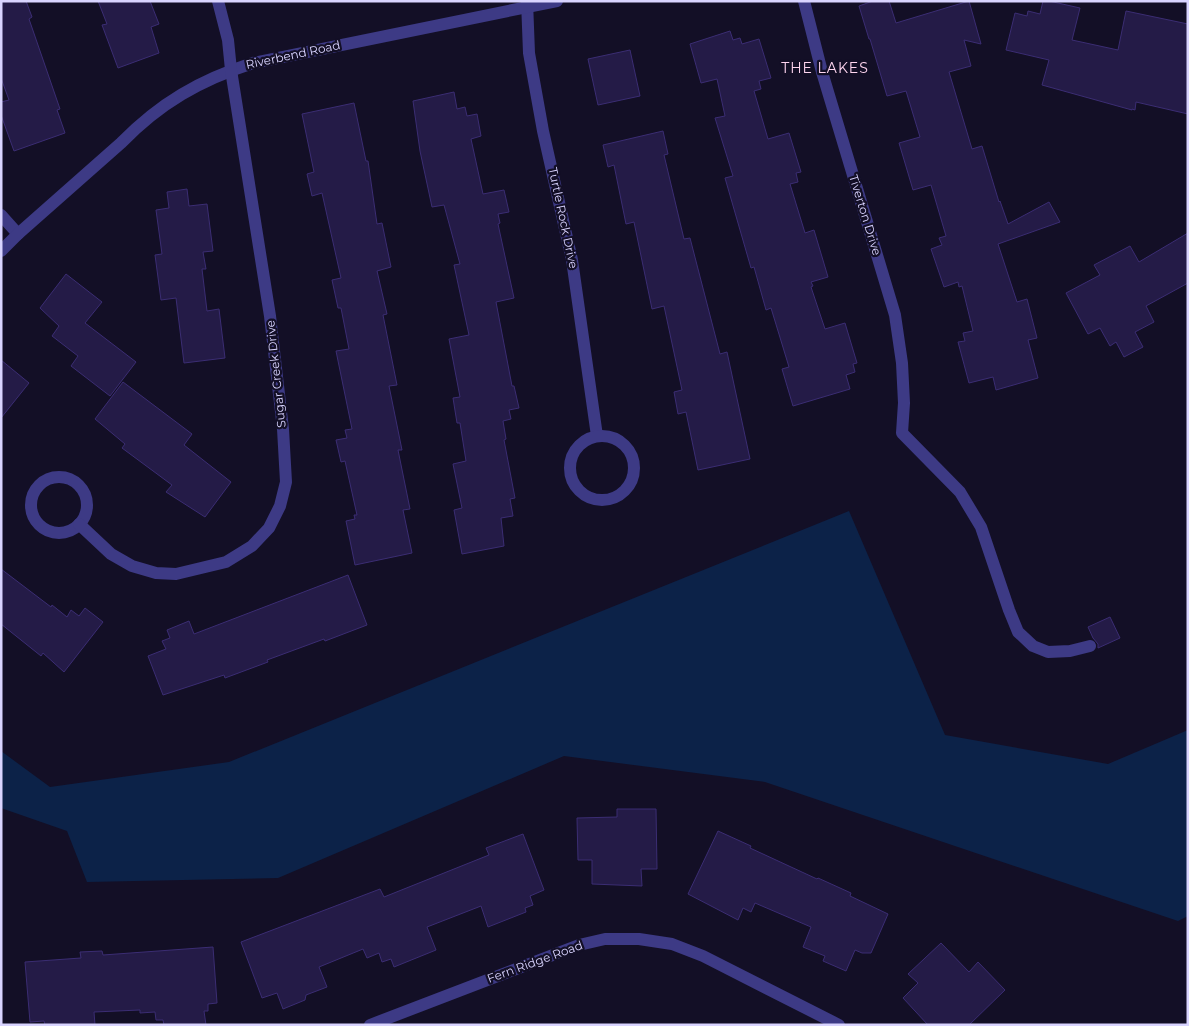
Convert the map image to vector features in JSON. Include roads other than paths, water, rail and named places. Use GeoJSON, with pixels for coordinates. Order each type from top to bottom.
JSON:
{"type":"FeatureCollection","features":[{"type":"Feature","properties":{"kind":"street","name":"Sugar Creek Drive"},"geometry":{"type":"LineString","coordinates":[[79,524],[110,554],[132,566],[156,574],[176,574],[226,562],[252,546],[269,528],[280,506],[286,482],[283,429],[270,316],[231,70],[228,40],[218,1]]}},
{"type":"Feature","properties":{"kind":"street","name":"Riverbend Road"},"geometry":{"type":"LineString","coordinates":[[1,251],[160,108],[196,85],[253,63],[528,4],[557,1]]}},
{"type":"Feature","properties":{"kind":"street","name":"Tiverton Drive"},"geometry":{"type":"LineString","coordinates":[[804,1],[822,72],[895,315],[902,363],[904,403],[902,433],[960,492],[982,527],[1018,632],[1033,646],[1048,652],[1070,651],[1090,646]]}},
{"type":"Feature","properties":{"kind":"street","name":"Turtle Rock Drive"},"geometry":{"type":"LineString","coordinates":[[528,4],[529,53],[572,260],[597,436]]}},
{"type":"Feature","properties":{"kind":"street"},"geometry":{"type":"LineString","coordinates":[[1,215],[18,234]]}},
{"type":"Feature","properties":{"kind":"street"},"geometry":{"type":"LineString","coordinates":[[597,436],[608,436],[619,440],[627,448],[634,468],[632,479],[626,489],[617,496],[607,499],[595,499],[585,495],[576,488],[570,467],[572,456],[578,446],[586,440],[597,436]]}},
{"type":"Feature","properties":{"kind":"street"},"geometry":{"type":"LineString","coordinates":[[58,476],[69,478],[78,484],[85,493],[87,504],[85,515],[79,524],[70,530],[60,533],[49,531],[39,525],[33,516],[31,506],[32,494],[39,485],[47,479],[58,476]]}},
{"type":"Feature","properties":{"kind":"street","name":"Fern Ridge Road"},"geometry":{"type":"LineString","coordinates":[[370,1025],[579,945],[605,940],[639,939],[672,944],[703,956],[839,1025]]}},
{"type":"Feature","properties":{"kind":"water"},"geometry":{"type":"Polygon","coordinates":[[[849,511],[945,735],[1108,764],[1188,730],[1188,916],[1178,921],[765,782],[564,756],[278,878],[87,882],[67,831],[1,808],[1,751],[50,787],[229,762],[849,511]]]}},
{"type":"Feature","properties":{"kind":"district","name":"THE LAKES"},"geometry":{"type":"Point","coordinates":[825,68]}}]}
